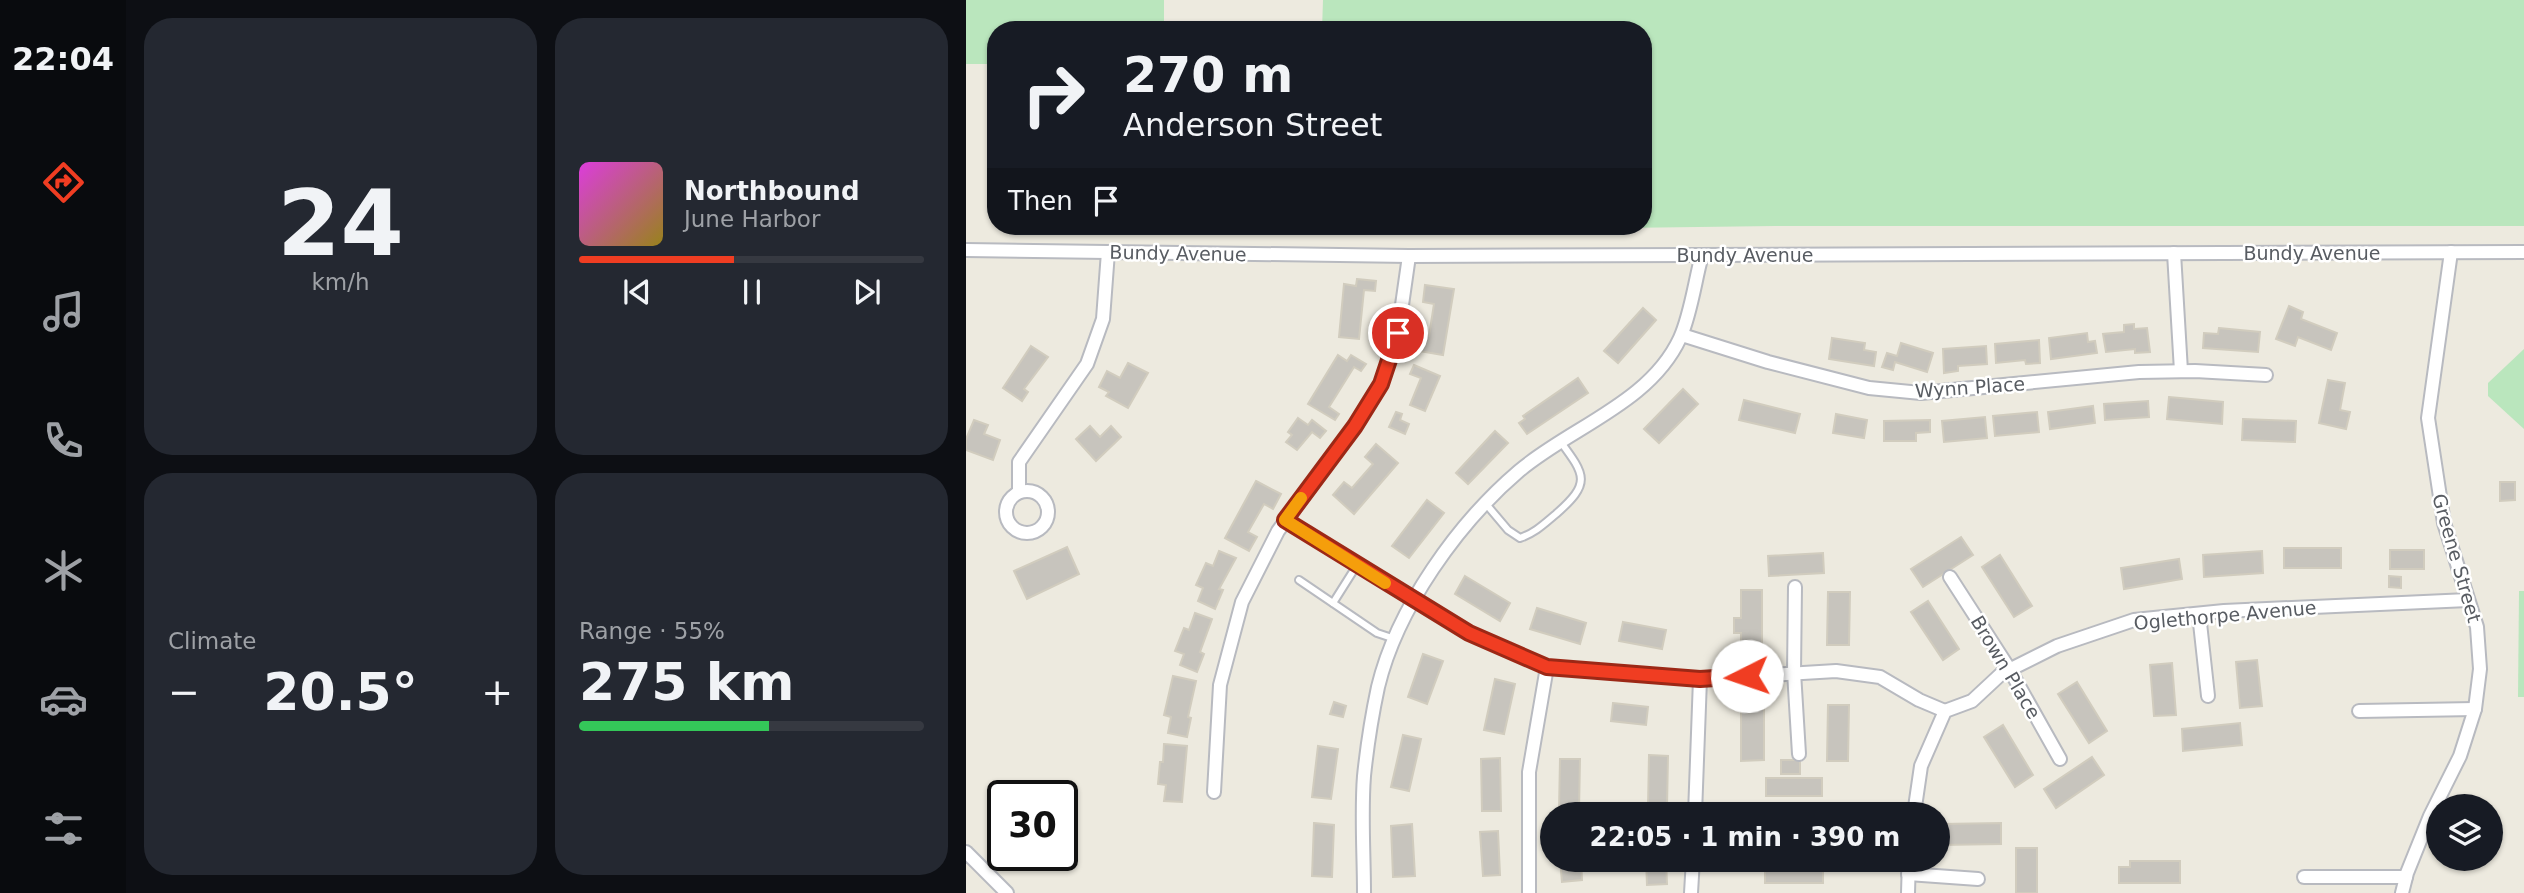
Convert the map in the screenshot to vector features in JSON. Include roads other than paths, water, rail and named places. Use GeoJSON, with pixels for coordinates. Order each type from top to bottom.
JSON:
{"type":"FeatureCollection","features":[{"type":"Feature","properties":{"kind":"street","name":"Bundy Avenue"},"geometry":{"type":"LineString","coordinates":[[966,250],[1409,256],[2524,252]]}},
{"type":"Feature","properties":{"kind":"street"},"geometry":{"type":"LineString","coordinates":[[1019,492],[1019,462],[1087,364],[1103,319],[1108,252]]}},
{"type":"Feature","properties":{"kind":"street","name":"Greene Street"},"geometry":{"type":"LineString","coordinates":[[2402,893],[2430,816],[2460,756],[2474,709],[2480,669],[2477,626],[2444,523],[2428,418],[2451,252]]}},
{"type":"Feature","properties":{"kind":"street"},"geometry":{"type":"LineString","coordinates":[[2174,253],[2181,371]]}},
{"type":"Feature","properties":{"kind":"street"},"geometry":{"type":"LineString","coordinates":[[1364,893],[1364,777],[1378,685],[1395,639],[1414,601],[1428,575],[1471,517],[1518,472],[1648,383],[1669,360],[1682,335],[1702,255]]}},
{"type":"Feature","properties":{"kind":"street"},"geometry":{"type":"LineString","coordinates":[[1214,792],[1220,685],[1242,602],[1285,520],[1355,426],[1381,384],[1398,333],[1409,256]]}},
{"type":"Feature","properties":{"kind":"street","name":"Wynn Place"},"geometry":{"type":"LineString","coordinates":[[1682,335],[1768,362],[1869,388],[1921,393],[2080,377],[2181,371],[2266,375]]}},
{"type":"Feature","properties":{"kind":"street"},"geometry":{"type":"LineString","coordinates":[[1285,520],[1469,633],[1547,667],[1700,679],[1836,671],[1881,677],[1919,700],[1945,711],[1921,766],[1916,802]]}},
{"type":"Feature","properties":{"kind":"street","name":"Brown Place"},"geometry":{"type":"LineString","coordinates":[[1950,577],[2010,670],[2060,759]]}},
{"type":"Feature","properties":{"kind":"street"},"geometry":{"type":"LineString","coordinates":[[1795,587],[1794,672],[1799,754]]}},
{"type":"Feature","properties":{"kind":"street","name":"Oglethorpe Avenue"},"geometry":{"type":"LineString","coordinates":[[1945,711],[1972,701],[2001,674],[2057,646],[2134,620],[2199,614],[2468,600]]}},
{"type":"Feature","properties":{"kind":"street"},"geometry":{"type":"LineString","coordinates":[[2199,614],[2208,696]]}},
{"type":"Feature","properties":{"kind":"street"},"geometry":{"type":"LineString","coordinates":[[1529,893],[1529,772],[1547,667]]}},
{"type":"Feature","properties":{"kind":"street"},"geometry":{"type":"LineString","coordinates":[[1695,802],[1700,679]]}},
{"type":"Feature","properties":{"kind":"street"},"geometry":{"type":"LineString","coordinates":[[2359,711],[2474,709]]}},
{"type":"Feature","properties":{"kind":"street"},"geometry":{"type":"LineString","coordinates":[[966,852],[1007,893]]}},
{"type":"Feature","properties":{"kind":"street"},"geometry":{"type":"LineString","coordinates":[[1691,893],[1692,872]]}},
{"type":"Feature","properties":{"kind":"street"},"geometry":{"type":"LineString","coordinates":[[1908,893],[1908,874],[1978,879]]}},
{"type":"Feature","properties":{"kind":"street"},"geometry":{"type":"LineString","coordinates":[[2304,877],[2406,877]]}},
{"type":"Feature","properties":{"kind":"lane"},"geometry":{"type":"LineString","coordinates":[[1486,503],[1508,530],[1520,538],[1534,533],[1575,497],[1581,485],[1577,464],[1560,441]]}},
{"type":"Feature","properties":{"kind":"lane"},"geometry":{"type":"LineString","coordinates":[[1333,603],[1357,565]]}},
{"type":"Feature","properties":{"kind":"lane"},"geometry":{"type":"LineString","coordinates":[[1299,580],[1377,633],[1395,639]]}}]}
